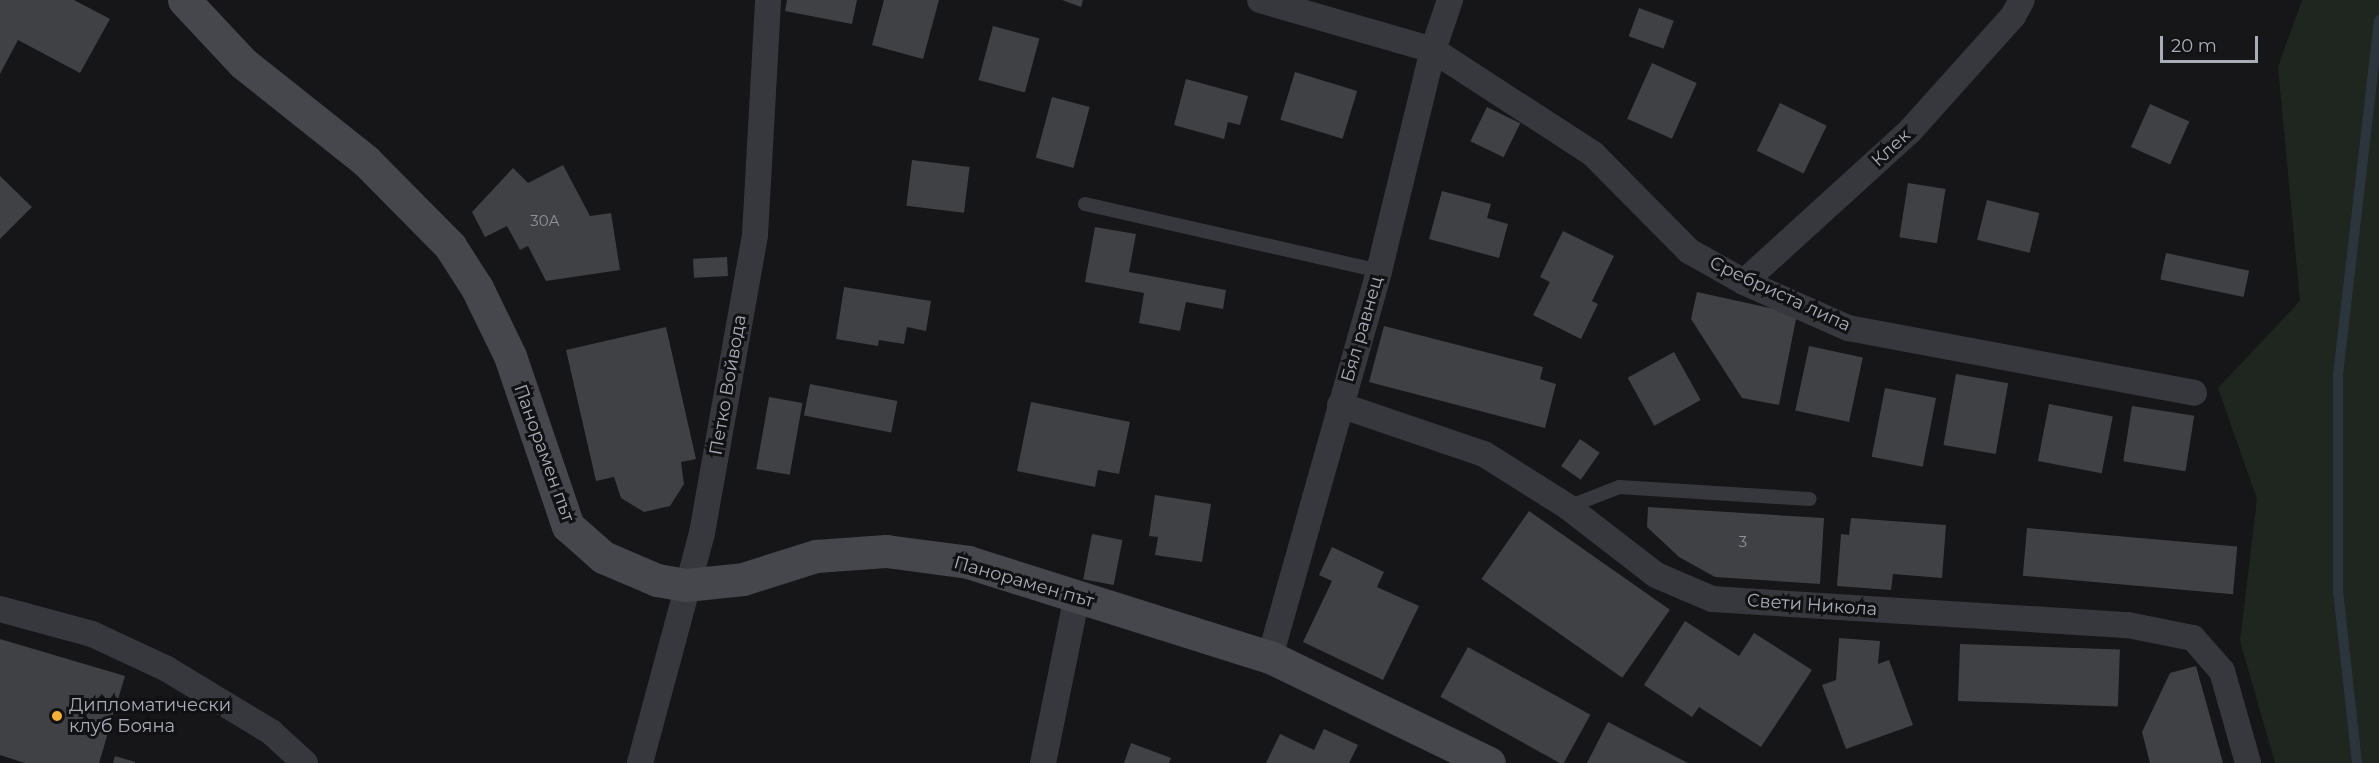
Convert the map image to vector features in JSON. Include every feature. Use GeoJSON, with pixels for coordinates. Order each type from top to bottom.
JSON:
{"type":"FeatureCollection","features":[{"type":"Feature","properties":{"kind":"main road","name":"Панорамен път"},"geometry":{"type":"LineString","coordinates":[[184,0],[243,63],[366,160],[450,246],[484,301],[510,356],[562,513],[579,539],[621,567],[657,580],[686,585],[743,579],[816,556],[886,551],[968,562],[1270,657],[1490,763]]}},
{"type":"Feature","properties":{"kind":"street","name":"Петко Войвода"},"geometry":{"type":"LineString","coordinates":[[640,763],[686,585],[702,533],[755,235],[768,0]]}},
{"type":"Feature","properties":{"kind":"street","name":"Сребриста липа"},"geometry":{"type":"LineString","coordinates":[[1260,0],[1433,50],[1593,154],[1689,251],[1744,282],[1848,328],[2194,393]]}},
{"type":"Feature","properties":{"kind":"street","name":"Бял равнец"},"geometry":{"type":"LineString","coordinates":[[1270,657],[1379,271],[1433,50],[1450,0]]}},
{"type":"Feature","properties":{"kind":"street","name":"Клек"},"geometry":{"type":"LineString","coordinates":[[1744,282],[1910,132],[2013,16],[2022,0]]}},
{"type":"Feature","properties":{"kind":"street","name":"Свети Никола"},"geometry":{"type":"LineString","coordinates":[[1340,405],[1484,454],[1568,507],[1656,575],[1712,599],[2128,625],[2193,638],[2222,671],[2248,763]]}},
{"type":"Feature","properties":{"kind":"street"},"geometry":{"type":"LineString","coordinates":[[1043,763],[1077,596]]}},
{"type":"Feature","properties":{"kind":"street"},"geometry":{"type":"LineString","coordinates":[[0,609],[92,634],[167,669],[272,732],[305,763]]}},
{"type":"Feature","properties":{"kind":"lane"},"geometry":{"type":"LineString","coordinates":[[1085,204],[1379,271]]}},
{"type":"Feature","properties":{"kind":"lane"},"geometry":{"type":"LineString","coordinates":[[1568,507],[1619,487],[1810,499]]}},
{"type":"Feature","properties":{"kind":"shaded area"},"geometry":{"type":"Polygon","coordinates":[[[2302,0],[2379,0],[2379,763],[2275,763],[2240,641],[2257,499],[2218,388],[2300,301],[2278,67],[2302,0]]]}},
{"type":"Feature","properties":{"kind":"building"},"geometry":{"type":"Polygon","coordinates":[[[0,0],[74,0],[110,19],[80,73],[18,40],[0,74],[0,0]]]}},
{"type":"Feature","properties":{"kind":"building"},"geometry":{"type":"Polygon","coordinates":[[[787,0],[857,0],[852,24],[785,11],[787,0]]]}},
{"type":"Feature","properties":{"kind":"building"},"geometry":{"type":"Polygon","coordinates":[[[884,0],[939,0],[923,59],[872,45],[884,0]]]}},
{"type":"Feature","properties":{"kind":"building"},"geometry":{"type":"Polygon","coordinates":[[[1062,0],[1083,0],[1081,7],[1062,0]]]}},
{"type":"Feature","properties":{"kind":"building"},"geometry":{"type":"Polygon","coordinates":[[[1639,8],[1674,21],[1664,49],[1629,36],[1639,8]]]}},
{"type":"Feature","properties":{"kind":"building"},"geometry":{"type":"Polygon","coordinates":[[[993,26],[1039,38],[1025,93],[979,80],[993,26]]]}},
{"type":"Feature","properties":{"kind":"building"},"geometry":{"type":"Polygon","coordinates":[[[1652,63],[1697,83],[1672,139],[1627,119],[1652,63]]]}},
{"type":"Feature","properties":{"kind":"building"},"geometry":{"type":"Polygon","coordinates":[[[1295,72],[1357,91],[1343,139],[1280,120],[1295,72]]]}},
{"type":"Feature","properties":{"kind":"building"},"geometry":{"type":"Polygon","coordinates":[[[1186,79],[1248,96],[1240,125],[1228,122],[1224,139],[1174,125],[1186,79]]]}},
{"type":"Feature","properties":{"kind":"building"},"geometry":{"type":"Polygon","coordinates":[[[1052,97],[1090,107],[1073,168],[1036,158],[1052,97]]]}},
{"type":"Feature","properties":{"kind":"building"},"geometry":{"type":"Polygon","coordinates":[[[1780,103],[1827,126],[1804,173],[1757,151],[1780,103]]]}},
{"type":"Feature","properties":{"kind":"building"},"geometry":{"type":"Polygon","coordinates":[[[2150,104],[2189,121],[2170,164],[2131,147],[2150,104]]]}},
{"type":"Feature","properties":{"kind":"building"},"geometry":{"type":"Polygon","coordinates":[[[1487,107],[1520,123],[1504,157],[1470,141],[1487,107]]]}},
{"type":"Feature","properties":{"kind":"building"},"geometry":{"type":"Polygon","coordinates":[[[912,160],[970,167],[964,213],[906,206],[912,160]]]}},
{"type":"Feature","properties":{"kind":"building"},"geometry":{"type":"Polygon","coordinates":[[[563,165],[590,216],[611,213],[620,270],[546,281],[528,246],[520,250],[507,226],[485,237],[472,212],[513,168],[528,183],[563,165]]]}},
{"type":"Feature","properties":{"kind":"building"},"geometry":{"type":"Polygon","coordinates":[[[0,176],[32,207],[0,239],[0,176]]]}},
{"type":"Feature","properties":{"kind":"building"},"geometry":{"type":"Polygon","coordinates":[[[1908,183],[1946,189],[1937,243],[1899,237],[1908,183]]]}},
{"type":"Feature","properties":{"kind":"building"},"geometry":{"type":"Polygon","coordinates":[[[1442,191],[1491,204],[1487,218],[1508,224],[1499,258],[1429,239],[1442,191]]]}},
{"type":"Feature","properties":{"kind":"building"},"geometry":{"type":"Polygon","coordinates":[[[1987,200],[2039,213],[2029,253],[1977,240],[1987,200]]]}},
{"type":"Feature","properties":{"kind":"building"},"geometry":{"type":"Polygon","coordinates":[[[1095,227],[1136,234],[1129,272],[1226,290],[1223,309],[1186,302],[1180,331],[1139,323],[1144,293],[1085,282],[1095,227]]]}},
{"type":"Feature","properties":{"kind":"building"},"geometry":{"type":"Polygon","coordinates":[[[1563,231],[1614,256],[1592,301],[1598,304],[1581,339],[1533,315],[1550,282],[1540,277],[1563,231]]]}},
{"type":"Feature","properties":{"kind":"building"},"geometry":{"type":"Polygon","coordinates":[[[2166,253],[2249,271],[2244,297],[2160,279],[2166,253]]]}},
{"type":"Feature","properties":{"kind":"building"},"geometry":{"type":"Polygon","coordinates":[[[727,257],[728,276],[694,278],[693,259],[727,257]]]}},
{"type":"Feature","properties":{"kind":"building"},"geometry":{"type":"Polygon","coordinates":[[[844,287],[931,301],[926,331],[907,327],[904,344],[879,340],[878,346],[836,339],[844,287]]]}},
{"type":"Feature","properties":{"kind":"building"},"geometry":{"type":"Polygon","coordinates":[[[1697,292],[1797,314],[1779,405],[1742,398],[1691,319],[1697,292]]]}},
{"type":"Feature","properties":{"kind":"building"},"geometry":{"type":"Polygon","coordinates":[[[1384,326],[1543,367],[1540,379],[1556,384],[1545,428],[1369,382],[1384,326]]]}},
{"type":"Feature","properties":{"kind":"building"},"geometry":{"type":"Polygon","coordinates":[[[666,327],[696,459],[681,462],[684,484],[670,506],[644,512],[621,498],[614,477],[596,481],[566,350],[666,327]]]}},
{"type":"Feature","properties":{"kind":"building"},"geometry":{"type":"Polygon","coordinates":[[[1809,346],[1863,357],[1849,422],[1795,411],[1809,346]]]}},
{"type":"Feature","properties":{"kind":"building"},"geometry":{"type":"Polygon","coordinates":[[[1674,352],[1701,400],[1654,426],[1628,378],[1674,352]]]}},
{"type":"Feature","properties":{"kind":"building"},"geometry":{"type":"Polygon","coordinates":[[[1956,374],[2008,383],[1996,454],[1943,445],[1956,374]]]}},
{"type":"Feature","properties":{"kind":"building"},"geometry":{"type":"Polygon","coordinates":[[[810,384],[897,401],[891,432],[804,415],[810,384]]]}},
{"type":"Feature","properties":{"kind":"building"},"geometry":{"type":"Polygon","coordinates":[[[1885,388],[1936,398],[1923,467],[1872,457],[1885,388]]]}},
{"type":"Feature","properties":{"kind":"building"},"geometry":{"type":"Polygon","coordinates":[[[769,397],[802,403],[790,475],[756,469],[769,397]]]}},
{"type":"Feature","properties":{"kind":"building"},"geometry":{"type":"Polygon","coordinates":[[[1031,402],[1130,422],[1119,474],[1098,470],[1095,487],[1017,471],[1031,402]]]}},
{"type":"Feature","properties":{"kind":"building"},"geometry":{"type":"Polygon","coordinates":[[[2049,404],[2113,416],[2102,473],[2038,461],[2049,404]]]}},
{"type":"Feature","properties":{"kind":"building"},"geometry":{"type":"Polygon","coordinates":[[[2132,406],[2194,416],[2185,471],[2123,461],[2132,406]]]}},
{"type":"Feature","properties":{"kind":"building"},"geometry":{"type":"Polygon","coordinates":[[[1580,439],[1600,453],[1581,480],[1561,466],[1580,439]]]}},
{"type":"Feature","properties":{"kind":"building"},"geometry":{"type":"Polygon","coordinates":[[[1155,495],[1211,504],[1202,562],[1155,555],[1158,537],[1149,536],[1155,495]]]}},
{"type":"Feature","properties":{"kind":"building"},"geometry":{"type":"Polygon","coordinates":[[[1648,507],[1824,518],[1820,584],[1715,577],[1679,557],[1647,527],[1648,507]]]}},
{"type":"Feature","properties":{"kind":"building"},"geometry":{"type":"Polygon","coordinates":[[[1529,511],[1670,610],[1622,678],[1481,579],[1529,511]]]}},
{"type":"Feature","properties":{"kind":"building"},"geometry":{"type":"Polygon","coordinates":[[[1851,518],[1946,525],[1942,578],[1893,574],[1891,590],[1837,586],[1841,534],[1849,535],[1851,518]]]}},
{"type":"Feature","properties":{"kind":"building"},"geometry":{"type":"Polygon","coordinates":[[[2027,528],[2237,546],[2233,594],[2023,576],[2027,528]]]}},
{"type":"Feature","properties":{"kind":"building"},"geometry":{"type":"Polygon","coordinates":[[[1092,534],[1122,540],[1114,585],[1083,579],[1092,534]]]}},
{"type":"Feature","properties":{"kind":"building"},"geometry":{"type":"Polygon","coordinates":[[[1332,547],[1384,572],[1377,587],[1419,606],[1383,680],[1303,642],[1332,581],[1319,575],[1332,547]]]}},
{"type":"Feature","properties":{"kind":"building"},"geometry":{"type":"Polygon","coordinates":[[[1685,621],[1739,656],[1754,633],[1812,670],[1761,747],[1699,707],[1692,717],[1644,685],[1685,621]]]}},
{"type":"Feature","properties":{"kind":"building"},"geometry":{"type":"Polygon","coordinates":[[[1839,638],[1880,641],[1878,664],[1889,660],[1913,725],[1846,749],[1822,685],[1836,680],[1839,638]]]}},
{"type":"Feature","properties":{"kind":"building","name":"Дипломатически клуб Бояна"},"geometry":{"type":"Polygon","coordinates":[[[0,639],[125,676],[99,763],[25,763],[0,755],[0,639]]]}},
{"type":"Feature","properties":{"kind":"building"},"geometry":{"type":"Polygon","coordinates":[[[1960,644],[2120,650],[2118,707],[1958,701],[1960,644]]]}},
{"type":"Feature","properties":{"kind":"building"},"geometry":{"type":"Polygon","coordinates":[[[1468,647],[1590,715],[1564,763],[1560,763],[1440,697],[1468,647]]]}},
{"type":"Feature","properties":{"kind":"building"},"geometry":{"type":"Polygon","coordinates":[[[2196,666],[2223,763],[2150,763],[2142,732],[2170,673],[2196,666]]]}},
{"type":"Feature","properties":{"kind":"building"},"geometry":{"type":"Polygon","coordinates":[[[1608,722],[1688,763],[1587,763],[1608,722]]]}},
{"type":"Feature","properties":{"kind":"building"},"geometry":{"type":"Polygon","coordinates":[[[1324,729],[1358,745],[1349,763],[1266,763],[1280,734],[1314,750],[1324,729]]]}},
{"type":"Feature","properties":{"kind":"building"},"geometry":{"type":"Polygon","coordinates":[[[1131,743],[1171,758],[1169,763],[1124,763],[1131,743]]]}},
{"type":"Feature","properties":{"kind":"building"},"geometry":{"type":"Polygon","coordinates":[[[115,756],[135,762],[135,763],[113,763],[115,756]]]}},
{"type":"Feature","properties":{"kind":"waterway"},"geometry":{"type":"LineString","coordinates":[[2357,763],[2338,591],[2338,375],[2379,20]]}},
{"type":"Feature","properties":{"kind":"place","name":"Дипломатически клуб Бояна"},"geometry":{"type":"Point","coordinates":[57,716]}}]}
